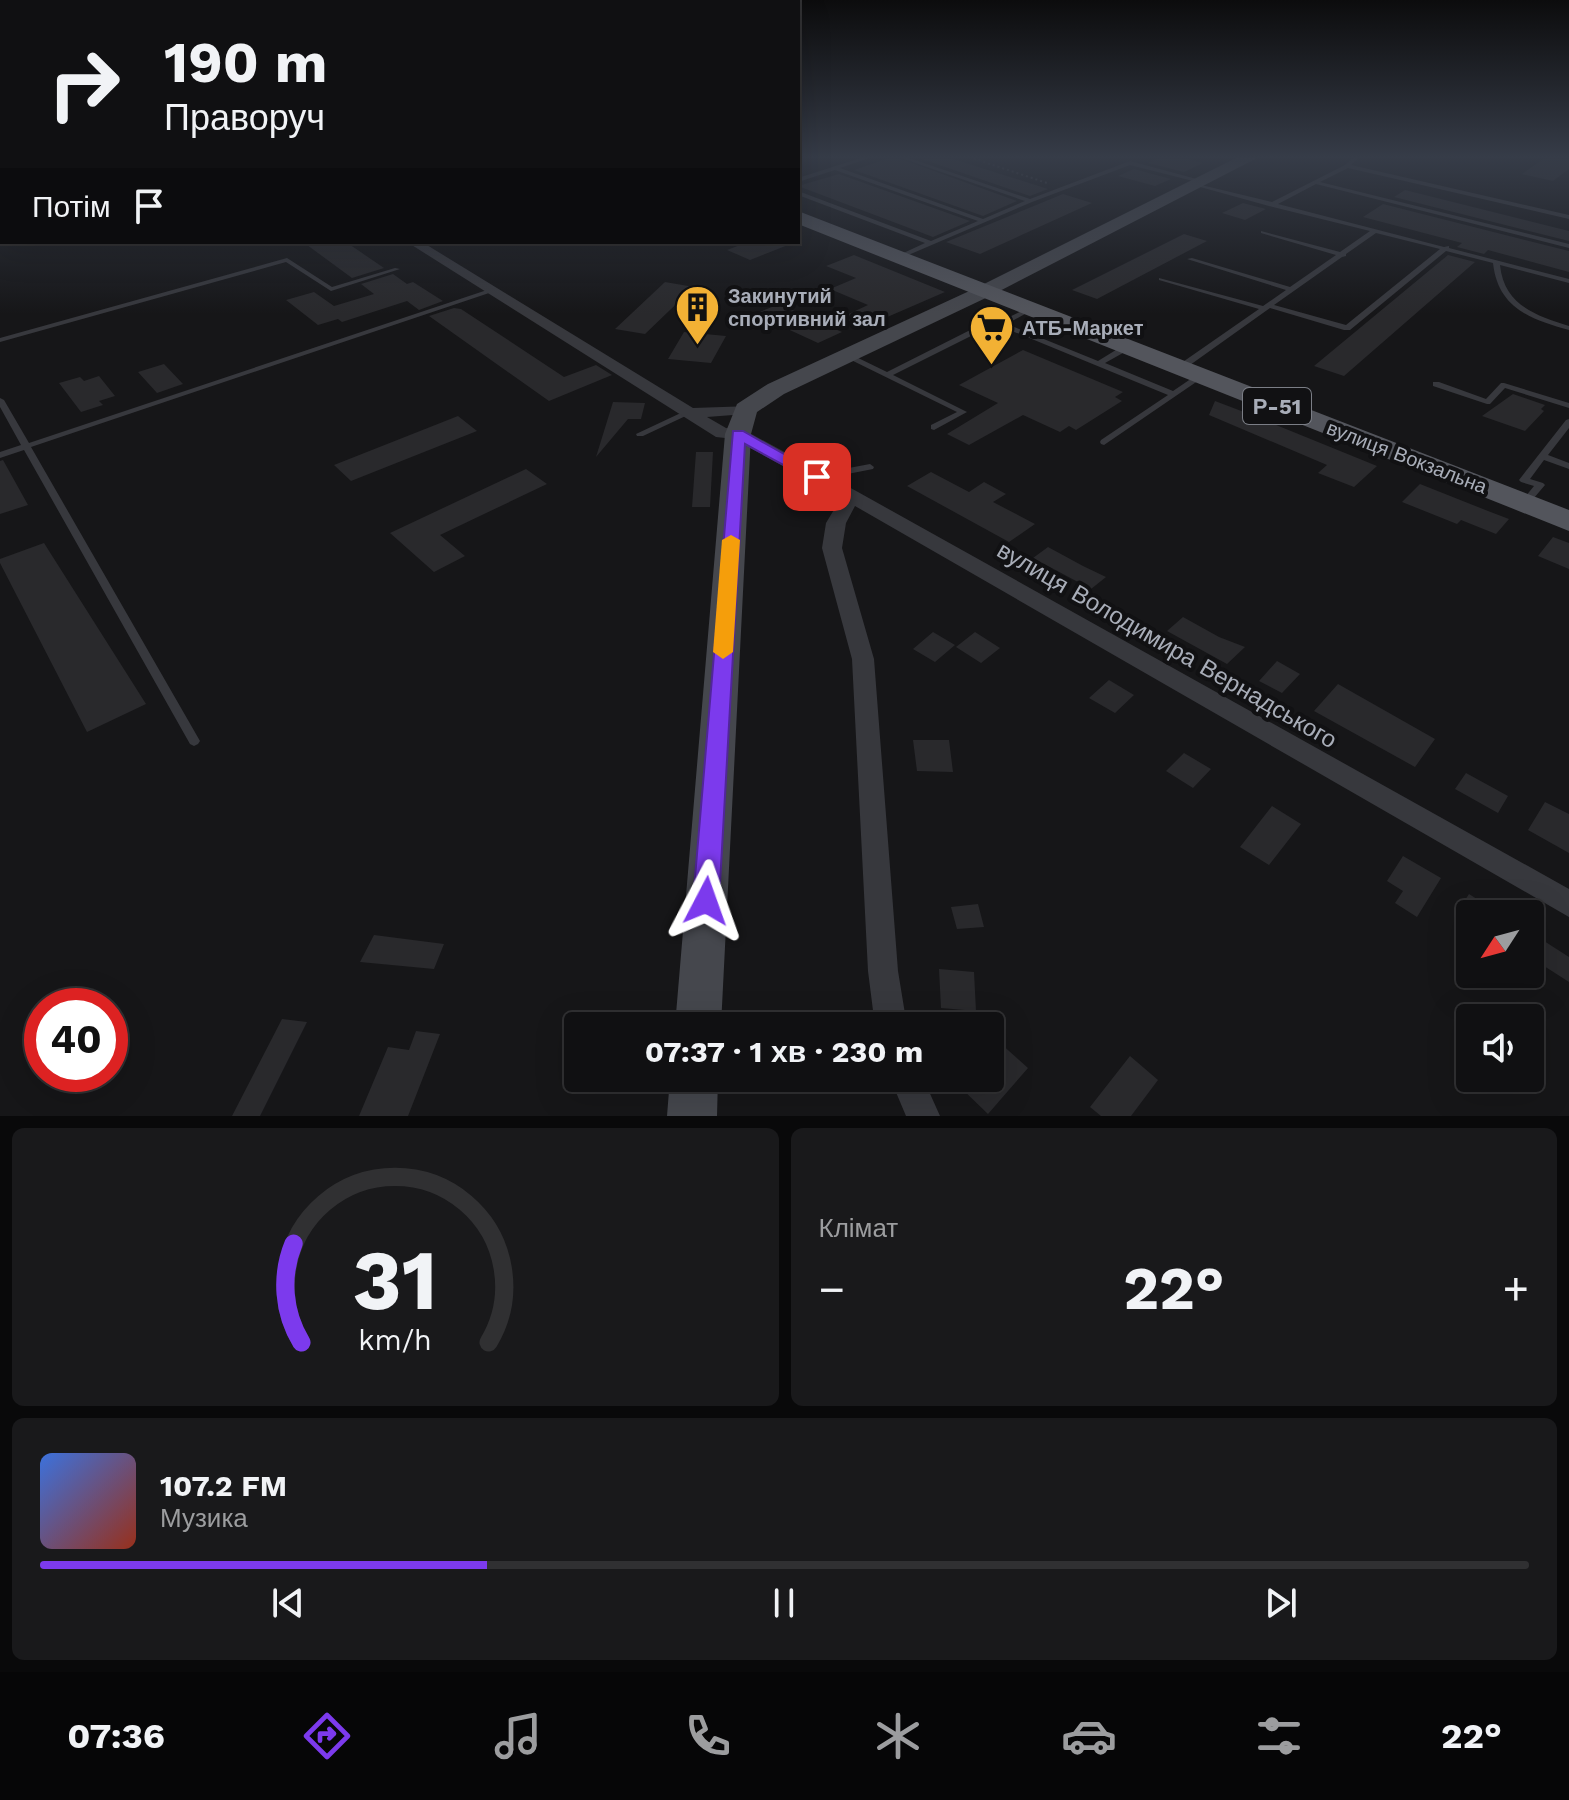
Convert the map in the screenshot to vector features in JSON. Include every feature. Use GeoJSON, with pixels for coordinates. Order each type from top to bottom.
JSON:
{"type":"FeatureCollection","features":[{"type":"Feature","properties":{"kind":"main road","name":"вулиця Вокзальна"},"geometry":{"type":"LineString","coordinates":[[800,218],[1127,347],[1185,379],[1569,521]]}},
{"type":"Feature","properties":{"kind":"street"},"geometry":{"type":"LineString","coordinates":[[699,1012],[742,422],[776,389],[985,291],[1147,209]]}},
{"type":"Feature","properties":{"kind":"street","name":"вулиця Володимира Вернадського"},"geometry":{"type":"LineString","coordinates":[[416,244],[722,433],[742,422],[817,477],[1569,904]]}},
{"type":"Feature","properties":{"kind":"street"},"geometry":{"type":"LineString","coordinates":[[688,413],[742,422]]}},
{"type":"Feature","properties":{"kind":"street"},"geometry":{"type":"LineString","coordinates":[[851,496],[836,523],[832,548],[863,659],[883,971],[889,1012]]}},
{"type":"Feature","properties":{"kind":"street"},"geometry":{"type":"LineString","coordinates":[[692,1116],[693,1092]]}},
{"type":"Feature","properties":{"kind":"street"},"geometry":{"type":"LineString","coordinates":[[912,1092],[923,1116]]}},
{"type":"Feature","properties":{"kind":"lane"},"geometry":{"type":"LineString","coordinates":[[840,209],[930,243]]}},
{"type":"Feature","properties":{"kind":"lane"},"geometry":{"type":"LineString","coordinates":[[949,209],[983,221]]}},
{"type":"Feature","properties":{"kind":"lane"},"geometry":{"type":"LineString","coordinates":[[899,257],[1011,209]]}},
{"type":"Feature","properties":{"kind":"lane"},"geometry":{"type":"LineString","coordinates":[[1286,209],[1373,232],[1447,247],[1569,281]]}},
{"type":"Feature","properties":{"kind":"lane"},"geometry":{"type":"LineString","coordinates":[[1422,209],[1569,246]]}},
{"type":"Feature","properties":{"kind":"lane"},"geometry":{"type":"LineString","coordinates":[[1535,209],[1569,217]]}},
{"type":"Feature","properties":{"kind":"lane"},"geometry":{"type":"LineString","coordinates":[[1263,232],[1344,255]]}},
{"type":"Feature","properties":{"kind":"lane"},"geometry":{"type":"LineString","coordinates":[[1104,442],[1185,379],[1267,308],[1373,232]]}},
{"type":"Feature","properties":{"kind":"lane"},"geometry":{"type":"LineString","coordinates":[[1161,279],[1347,328],[1447,247]]}},
{"type":"Feature","properties":{"kind":"lane"},"geometry":{"type":"LineString","coordinates":[[1190,259],[1291,290]]}},
{"type":"Feature","properties":{"kind":"lane"},"geometry":{"type":"LineString","coordinates":[[0,340],[287,260],[331,289],[397,269]]}},
{"type":"Feature","properties":{"kind":"lane"},"geometry":{"type":"LineString","coordinates":[[1496,262],[1496,280],[1511,301],[1531,316],[1569,328]]}},
{"type":"Feature","properties":{"kind":"lane"},"geometry":{"type":"LineString","coordinates":[[0,455],[493,290]]}},
{"type":"Feature","properties":{"kind":"lane"},"geometry":{"type":"LineString","coordinates":[[1001,324],[1030,309]]}},
{"type":"Feature","properties":{"kind":"lane"},"geometry":{"type":"LineString","coordinates":[[887,375],[995,321],[1098,364],[1185,379]]}},
{"type":"Feature","properties":{"kind":"lane"},"geometry":{"type":"LineString","coordinates":[[1098,364],[1127,347]]}},
{"type":"Feature","properties":{"kind":"lane"},"geometry":{"type":"LineString","coordinates":[[847,356],[963,412],[934,427]]}},
{"type":"Feature","properties":{"kind":"lane"},"geometry":{"type":"LineString","coordinates":[[1436,384],[1487,402],[1504,385],[1569,406]]}},
{"type":"Feature","properties":{"kind":"lane"},"geometry":{"type":"LineString","coordinates":[[0,400],[194,741]]}},
{"type":"Feature","properties":{"kind":"lane"},"geometry":{"type":"LineString","coordinates":[[640,434],[688,413]]}},
{"type":"Feature","properties":{"kind":"lane"},"geometry":{"type":"LineString","coordinates":[[1525,503],[1540,485],[1524,480],[1569,422]]}},
{"type":"Feature","properties":{"kind":"lane"},"geometry":{"type":"LineString","coordinates":[[1543,456],[1569,466]]}},
{"type":"Feature","properties":{"kind":"lane"},"geometry":{"type":"LineString","coordinates":[[817,477],[870,467]]}},
{"type":"Feature","properties":{"kind":"building"},"geometry":{"type":"Polygon","coordinates":[[[859,209],[937,209],[970,221],[933,237],[859,209]]]}},
{"type":"Feature","properties":{"kind":"building"},"geometry":{"type":"Polygon","coordinates":[[[964,209],[999,209],[983,216],[964,209]]]}},
{"type":"Feature","properties":{"kind":"building"},"geometry":{"type":"Polygon","coordinates":[[[1026,209],[1079,209],[980,254],[946,242],[1026,209]]]}},
{"type":"Feature","properties":{"kind":"building"},"geometry":{"type":"Polygon","coordinates":[[[1230,209],[1266,209],[1245,220],[1222,213],[1230,209]]]}},
{"type":"Feature","properties":{"kind":"building"},"geometry":{"type":"Polygon","coordinates":[[[1375,209],[1403,209],[1569,251],[1569,272],[1488,250],[1484,254],[1457,247],[1462,243],[1363,217],[1375,209]]]}},
{"type":"Feature","properties":{"kind":"building"},"geometry":{"type":"Polygon","coordinates":[[[1442,209],[1481,209],[1569,231],[1569,241],[1442,209]]]}},
{"type":"Feature","properties":{"kind":"building"},"geometry":{"type":"Polygon","coordinates":[[[1184,234],[1207,241],[1097,299],[1072,290],[1184,234]]]}},
{"type":"Feature","properties":{"kind":"building"},"geometry":{"type":"Polygon","coordinates":[[[306,244],[349,244],[384,268],[352,278],[306,244]]]}},
{"type":"Feature","properties":{"kind":"building"},"geometry":{"type":"Polygon","coordinates":[[[743,244],[790,244],[750,260],[727,250],[743,244]]]}},
{"type":"Feature","properties":{"kind":"building"},"geometry":{"type":"Polygon","coordinates":[[[854,255],[945,292],[862,328],[840,318],[868,305],[830,289],[856,278],[826,266],[854,255]]]}},
{"type":"Feature","properties":{"kind":"building"},"geometry":{"type":"Polygon","coordinates":[[[1448,255],[1475,262],[1344,376],[1314,366],[1448,255]]]}},
{"type":"Feature","properties":{"kind":"building"},"geometry":{"type":"Polygon","coordinates":[[[393,274],[407,284],[413,282],[443,301],[419,310],[407,301],[342,322],[338,319],[318,325],[286,300],[314,292],[334,306],[374,294],[361,284],[393,274]]]}},
{"type":"Feature","properties":{"kind":"building"},"geometry":{"type":"Polygon","coordinates":[[[665,282],[694,287],[645,334],[615,329],[665,282]]]}},
{"type":"Feature","properties":{"kind":"building"},"geometry":{"type":"Polygon","coordinates":[[[779,304],[842,332],[818,343],[755,314],[779,304]]]}},
{"type":"Feature","properties":{"kind":"building"},"geometry":{"type":"Polygon","coordinates":[[[454,308],[461,309],[564,377],[596,365],[612,375],[549,401],[429,316],[454,308]]]}},
{"type":"Feature","properties":{"kind":"building","name":"Закинутий спортивний зал"},"geometry":{"type":"Polygon","coordinates":[[[684,332],[726,336],[711,363],[668,359],[684,332]]]}},
{"type":"Feature","properties":{"kind":"building"},"geometry":{"type":"Polygon","coordinates":[[[1023,350],[1123,392],[1115,397],[1122,401],[1076,430],[1069,426],[1060,432],[1023,415],[969,445],[947,434],[998,403],[959,385],[1023,350]]]}},
{"type":"Feature","properties":{"kind":"building"},"geometry":{"type":"Polygon","coordinates":[[[164,364],[183,384],[157,393],[138,372],[164,364]]]}},
{"type":"Feature","properties":{"kind":"building"},"geometry":{"type":"Polygon","coordinates":[[[99,376],[115,396],[99,401],[103,405],[81,412],[59,383],[80,377],[84,381],[99,376]]]}},
{"type":"Feature","properties":{"kind":"building"},"geometry":{"type":"Polygon","coordinates":[[[1513,394],[1545,405],[1541,409],[1544,411],[1525,431],[1482,416],[1513,394]]]}},
{"type":"Feature","properties":{"kind":"building"},"geometry":{"type":"Polygon","coordinates":[[[1215,401],[1377,466],[1354,487],[1318,473],[1327,465],[1209,415],[1215,401]]]}},
{"type":"Feature","properties":{"kind":"building"},"geometry":{"type":"Polygon","coordinates":[[[613,402],[645,403],[641,419],[628,419],[596,457],[613,402]]]}},
{"type":"Feature","properties":{"kind":"building"},"geometry":{"type":"Polygon","coordinates":[[[458,416],[477,431],[351,481],[334,465],[458,416]]]}},
{"type":"Feature","properties":{"kind":"building"},"geometry":{"type":"Polygon","coordinates":[[[696,452],[713,452],[710,507],[692,507],[696,452]]]}},
{"type":"Feature","properties":{"kind":"building"},"geometry":{"type":"Polygon","coordinates":[[[3,460],[28,505],[0,514],[0,461],[3,460]]]}},
{"type":"Feature","properties":{"kind":"building"},"geometry":{"type":"Polygon","coordinates":[[[526,469],[547,484],[440,535],[465,556],[434,572],[390,533],[526,469]]]}},
{"type":"Feature","properties":{"kind":"building"},"geometry":{"type":"Polygon","coordinates":[[[931,472],[969,492],[984,482],[1006,494],[993,502],[1035,524],[1009,542],[907,486],[931,472]]]}},
{"type":"Feature","properties":{"kind":"building"},"geometry":{"type":"Polygon","coordinates":[[[1420,484],[1509,519],[1496,534],[1461,520],[1457,524],[1402,502],[1420,484]]]}},
{"type":"Feature","properties":{"kind":"building"},"geometry":{"type":"Polygon","coordinates":[[[1553,537],[1569,543],[1569,569],[1538,556],[1553,537]]]}},
{"type":"Feature","properties":{"kind":"building"},"geometry":{"type":"Polygon","coordinates":[[[44,543],[146,704],[87,732],[0,563],[0,559],[44,543]]]}},
{"type":"Feature","properties":{"kind":"building"},"geometry":{"type":"Polygon","coordinates":[[[1048,547],[1106,577],[1091,589],[1033,558],[1048,547]]]}},
{"type":"Feature","properties":{"kind":"building"},"geometry":{"type":"Polygon","coordinates":[[[1183,617],[1245,647],[1227,664],[1167,631],[1183,617]]]}},
{"type":"Feature","properties":{"kind":"building"},"geometry":{"type":"Polygon","coordinates":[[[933,632],[955,645],[935,662],[913,649],[933,632]]]}},
{"type":"Feature","properties":{"kind":"building"},"geometry":{"type":"Polygon","coordinates":[[[975,632],[1000,648],[981,663],[956,647],[975,632]]]}},
{"type":"Feature","properties":{"kind":"building"},"geometry":{"type":"Polygon","coordinates":[[[1277,661],[1300,674],[1282,693],[1259,681],[1277,661]]]}},
{"type":"Feature","properties":{"kind":"building"},"geometry":{"type":"Polygon","coordinates":[[[1109,680],[1134,695],[1115,713],[1089,698],[1109,680]]]}},
{"type":"Feature","properties":{"kind":"building"},"geometry":{"type":"Polygon","coordinates":[[[1338,684],[1435,739],[1415,767],[1314,711],[1338,684]]]}},
{"type":"Feature","properties":{"kind":"building"},"geometry":{"type":"Polygon","coordinates":[[[913,740],[949,740],[953,772],[917,771],[913,740]]]}},
{"type":"Feature","properties":{"kind":"building"},"geometry":{"type":"Polygon","coordinates":[[[1184,753],[1211,769],[1193,788],[1166,771],[1184,753]]]}},
{"type":"Feature","properties":{"kind":"building"},"geometry":{"type":"Polygon","coordinates":[[[1466,773],[1508,796],[1498,813],[1455,789],[1466,773]]]}},
{"type":"Feature","properties":{"kind":"building"},"geometry":{"type":"Polygon","coordinates":[[[1545,802],[1569,814],[1569,853],[1528,830],[1545,802]]]}},
{"type":"Feature","properties":{"kind":"building"},"geometry":{"type":"Polygon","coordinates":[[[1272,806],[1301,824],[1269,865],[1240,847],[1272,806]]]}},
{"type":"Feature","properties":{"kind":"building"},"geometry":{"type":"Polygon","coordinates":[[[1403,856],[1441,878],[1417,917],[1395,903],[1403,891],[1387,881],[1403,856]]]}},
{"type":"Feature","properties":{"kind":"building"},"geometry":{"type":"Polygon","coordinates":[[[978,904],[984,927],[957,929],[951,907],[978,904]]]}},
{"type":"Feature","properties":{"kind":"building"},"geometry":{"type":"Polygon","coordinates":[[[374,935],[444,944],[434,969],[360,962],[374,935]]]}},
{"type":"Feature","properties":{"kind":"building"},"geometry":{"type":"Polygon","coordinates":[[[1544,941],[1569,957],[1569,982],[1544,966],[1544,941]]]}},
{"type":"Feature","properties":{"kind":"building"},"geometry":{"type":"Polygon","coordinates":[[[939,969],[974,972],[976,1011],[941,1008],[939,969]]]}},
{"type":"Feature","properties":{"kind":"building"},"geometry":{"type":"Polygon","coordinates":[[[282,1019],[307,1022],[260,1116],[232,1116],[282,1019]]]}},
{"type":"Feature","properties":{"kind":"building"},"geometry":{"type":"Polygon","coordinates":[[[416,1031],[440,1034],[408,1116],[359,1116],[388,1047],[409,1050],[416,1031]]]}},
{"type":"Feature","properties":{"kind":"building"},"geometry":{"type":"Polygon","coordinates":[[[1004,1047],[1028,1068],[988,1114],[965,1092],[1004,1092],[1004,1047]]]}},
{"type":"Feature","properties":{"kind":"building"},"geometry":{"type":"Polygon","coordinates":[[[1130,1056],[1158,1080],[1131,1116],[1101,1116],[1090,1107],[1130,1056]]]}},
{"type":"Feature","properties":{"kind":"slow traffic"},"geometry":{"type":"LineString","coordinates":[[723,652],[731,540]]}},
{"type":"Feature","properties":{"kind":"place","name":"Закинутий спортивний зал"},"geometry":{"type":"Point","coordinates":[697,347]}},
{"type":"Feature","properties":{"kind":"place","name":"АТБ-Маркет"},"geometry":{"type":"Point","coordinates":[991,367]}},
{"type":"Feature","properties":{"kind":"route"},"geometry":{"type":"LineString","coordinates":[[706,901],[738,434],[817,477]]}}]}
